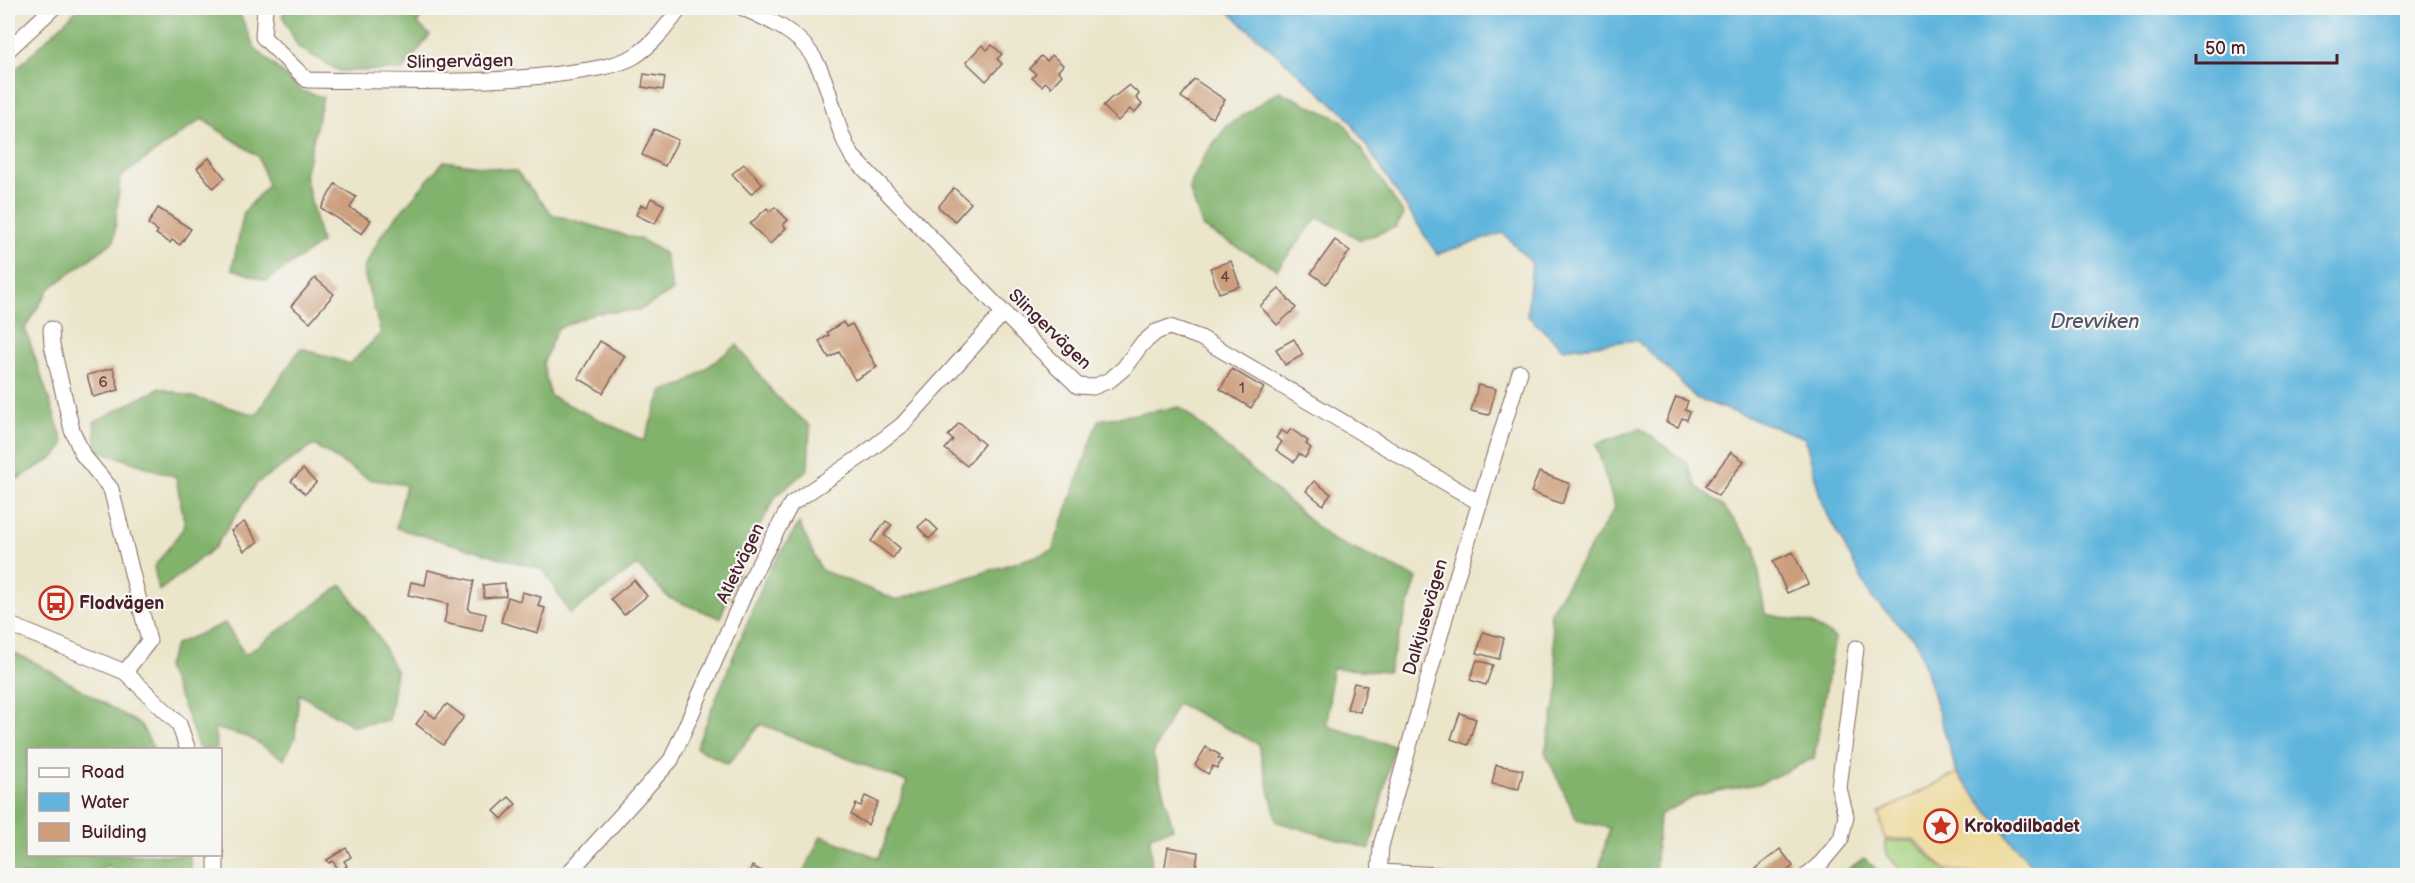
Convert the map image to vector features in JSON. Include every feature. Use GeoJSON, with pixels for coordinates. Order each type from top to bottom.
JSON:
{"type":"FeatureCollection","features":[{"type":"Feature","properties":{"kind":"street"},"geometry":{"type":"LineString","coordinates":[[8,50],[53,8]]}},
{"type":"Feature","properties":{"kind":"street","name":"Slingervägen"},"geometry":{"type":"LineString","coordinates":[[266,8],[263,37],[307,80],[419,82],[518,80],[587,70],[621,61],[633,56],[659,36],[680,8]]}},
{"type":"Feature","properties":{"kind":"street","name":"Slingervägen"},"geometry":{"type":"LineString","coordinates":[[743,8],[775,22],[795,35],[814,54],[825,80],[842,139],[852,156],[1078,386],[1093,387],[1110,380],[1124,368],[1141,345],[1156,332],[1170,327],[1201,338],[1480,502]]}},
{"type":"Feature","properties":{"kind":"street","name":"Atletvägen"},"geometry":{"type":"LineString","coordinates":[[566,876],[671,760],[752,579],[791,504],[902,425],[1004,312]]}},
{"type":"Feature","properties":{"kind":"street"},"geometry":{"type":"LineString","coordinates":[[51,329],[51,345],[72,430],[83,455],[111,489],[149,641],[125,672]]}},
{"type":"Feature","properties":{"kind":"street","name":"Dalkjusevägen"},"geometry":{"type":"LineString","coordinates":[[1379,874],[1381,846],[1480,502],[1520,372]]}},
{"type":"Feature","properties":{"kind":"street"},"geometry":{"type":"LineString","coordinates":[[8,624],[125,672],[179,724],[187,748]]}},
{"type":"Feature","properties":{"kind":"street"},"geometry":{"type":"LineString","coordinates":[[1806,876],[1821,863],[1841,839],[1846,816],[1839,788],[1856,648]]}},
{"type":"Feature","properties":{"kind":"street"},"geometry":{"type":"LineString","coordinates":[[216,856],[216,876]]}},
{"type":"Feature","properties":{"kind":"street"},"geometry":{"type":"LineString","coordinates":[[1379,874],[1461,876]]}},
{"type":"Feature","properties":{"kind":"green space"},"geometry":{"type":"Polygon","coordinates":[[[79,8],[240,8],[238,10],[255,48],[302,91],[323,97],[305,175],[321,243],[267,281],[232,269],[244,212],[268,185],[258,156],[202,119],[120,177],[114,241],[49,289],[25,328],[64,444],[56,456],[8,485],[8,77],[79,8]]]}},
{"type":"Feature","properties":{"kind":"green space"},"geometry":{"type":"Polygon","coordinates":[[[287,8],[428,8],[417,23],[430,35],[403,70],[339,71],[298,47],[282,15],[287,8]]]}},
{"type":"Feature","properties":{"kind":"green space"},"geometry":{"type":"Polygon","coordinates":[[[1279,91],[1343,121],[1404,215],[1396,227],[1361,240],[1318,217],[1277,269],[1203,228],[1189,188],[1204,156],[1227,126],[1279,91]]]}},
{"type":"Feature","properties":{"kind":"green space"},"geometry":{"type":"Polygon","coordinates":[[[444,161],[516,171],[552,214],[642,240],[664,253],[673,291],[640,310],[595,313],[557,329],[543,363],[550,396],[644,441],[662,391],[685,384],[737,345],[774,394],[810,426],[808,469],[776,496],[744,556],[720,618],[669,598],[637,565],[570,614],[544,570],[396,528],[406,485],[369,479],[314,445],[257,483],[215,547],[159,591],[154,567],[185,526],[176,477],[97,450],[94,422],[160,388],[256,415],[301,348],[350,364],[381,333],[363,270],[382,234],[444,161]]]}},
{"type":"Feature","properties":{"kind":"green space"},"geometry":{"type":"Polygon","coordinates":[[[1180,407],[1331,539],[1417,578],[1388,672],[1332,668],[1327,726],[1394,746],[1370,849],[1277,822],[1258,744],[1177,703],[1153,754],[1173,828],[1150,836],[1152,875],[802,875],[821,836],[879,858],[907,782],[761,724],[728,764],[696,748],[767,574],[799,523],[821,570],[897,600],[1052,551],[1099,420],[1180,407]]]}},
{"type":"Feature","properties":{"kind":"green space"},"geometry":{"type":"Polygon","coordinates":[[[1640,428],[1687,463],[1697,487],[1721,504],[1755,546],[1765,614],[1811,623],[1835,638],[1814,758],[1761,783],[1698,795],[1659,815],[1655,875],[1599,871],[1609,828],[1577,820],[1545,752],[1559,687],[1550,612],[1615,508],[1596,444],[1640,428]]]}},
{"type":"Feature","properties":{"kind":"green space"},"geometry":{"type":"Polygon","coordinates":[[[342,585],[377,635],[396,671],[389,720],[353,726],[299,694],[295,738],[284,759],[248,737],[214,728],[217,748],[199,748],[166,667],[176,644],[225,623],[245,655],[342,585]]]}},
{"type":"Feature","properties":{"kind":"green space"},"geometry":{"type":"Polygon","coordinates":[[[8,650],[36,663],[141,725],[153,748],[27,748],[27,856],[190,856],[191,875],[122,875],[106,865],[100,875],[8,875],[8,650]]]}},
{"type":"Feature","properties":{"kind":"green space"},"geometry":{"type":"Polygon","coordinates":[[[1885,841],[1913,841],[1950,875],[1905,875],[1887,855],[1885,841]]]}},
{"type":"Feature","properties":{"kind":"green space"},"geometry":{"type":"Polygon","coordinates":[[[1864,858],[1883,875],[1840,875],[1864,858]]]}},
{"type":"Feature","properties":{"kind":"sand","name":"Krokodilbadet"},"geometry":{"type":"Polygon","coordinates":[[[1957,773],[2039,875],[1977,875],[1945,869],[1914,839],[1885,839],[1879,813],[1957,773]]]}},
{"type":"Feature","properties":{"kind":"water","name":"Drevviken"},"geometry":{"type":"Polygon","coordinates":[[[1224,8],[2407,8],[2407,875],[2039,875],[1957,773],[1917,642],[1872,598],[1822,504],[1805,438],[1696,398],[1636,340],[1563,349],[1527,315],[1532,263],[1503,233],[1437,254],[1347,116],[1224,8]]]}},
{"type":"Feature","properties":{"kind":"building"},"geometry":{"type":"Polygon","coordinates":[[[982,45],[987,50],[992,45],[1002,54],[997,59],[1002,64],[986,81],[966,62],[982,45]]]}},
{"type":"Feature","properties":{"kind":"building"},"geometry":{"type":"Polygon","coordinates":[[[1052,55],[1063,65],[1058,71],[1062,75],[1051,87],[1045,82],[1042,86],[1032,78],[1036,74],[1030,69],[1041,56],[1047,61],[1052,55]]]}},
{"type":"Feature","properties":{"kind":"building"},"geometry":{"type":"Polygon","coordinates":[[[644,74],[665,77],[663,90],[642,87],[644,74]]]}},
{"type":"Feature","properties":{"kind":"building"},"geometry":{"type":"Polygon","coordinates":[[[1194,79],[1225,100],[1212,118],[1181,97],[1194,79]]]}},
{"type":"Feature","properties":{"kind":"building"},"geometry":{"type":"Polygon","coordinates":[[[1129,85],[1139,94],[1136,98],[1142,104],[1134,113],[1130,109],[1118,121],[1103,106],[1129,85]]]}},
{"type":"Feature","properties":{"kind":"building"},"geometry":{"type":"Polygon","coordinates":[[[654,129],[678,140],[665,166],[642,155],[654,129]]]}},
{"type":"Feature","properties":{"kind":"building"},"geometry":{"type":"Polygon","coordinates":[[[209,158],[225,178],[213,188],[197,168],[209,158]]]}},
{"type":"Feature","properties":{"kind":"building"},"geometry":{"type":"Polygon","coordinates":[[[744,164],[763,184],[751,194],[732,174],[744,164]]]}},
{"type":"Feature","properties":{"kind":"building"},"geometry":{"type":"Polygon","coordinates":[[[335,184],[356,197],[350,208],[371,220],[362,234],[321,208],[335,184]]]}},
{"type":"Feature","properties":{"kind":"building"},"geometry":{"type":"Polygon","coordinates":[[[954,188],[971,203],[955,221],[938,207],[954,188]]]}},
{"type":"Feature","properties":{"kind":"building"},"geometry":{"type":"Polygon","coordinates":[[[651,198],[664,205],[655,224],[636,215],[641,205],[647,207],[651,198]]]}},
{"type":"Feature","properties":{"kind":"building"},"geometry":{"type":"Polygon","coordinates":[[[775,207],[788,220],[783,225],[786,228],[770,244],[750,224],[767,208],[770,211],[775,207]]]}},
{"type":"Feature","properties":{"kind":"building"},"geometry":{"type":"Polygon","coordinates":[[[158,208],[191,229],[180,245],[172,240],[170,243],[156,234],[158,231],[148,224],[158,208]]]}},
{"type":"Feature","properties":{"kind":"building"},"geometry":{"type":"Polygon","coordinates":[[[1335,240],[1350,251],[1326,284],[1311,273],[1335,240]]]}},
{"type":"Feature","properties":{"kind":"building"},"geometry":{"type":"Polygon","coordinates":[[[1231,261],[1240,286],[1219,293],[1210,268],[1231,261]]]}},
{"type":"Feature","properties":{"kind":"building"},"geometry":{"type":"Polygon","coordinates":[[[315,278],[334,294],[310,322],[291,306],[315,278]]]}},
{"type":"Feature","properties":{"kind":"building"},"geometry":{"type":"Polygon","coordinates":[[[1279,289],[1296,308],[1277,325],[1260,306],[1279,289]]]}},
{"type":"Feature","properties":{"kind":"building"},"geometry":{"type":"Polygon","coordinates":[[[843,322],[846,327],[852,324],[877,367],[855,380],[839,352],[829,358],[819,341],[829,335],[827,332],[843,322]]]}},
{"type":"Feature","properties":{"kind":"building"},"geometry":{"type":"Polygon","coordinates":[[[1294,339],[1303,355],[1285,365],[1276,349],[1294,339]]]}},
{"type":"Feature","properties":{"kind":"building"},"geometry":{"type":"Polygon","coordinates":[[[600,341],[625,356],[603,393],[578,378],[600,341]]]}},
{"type":"Feature","properties":{"kind":"building"},"geometry":{"type":"Polygon","coordinates":[[[113,368],[119,390],[93,397],[87,375],[113,368]]]}},
{"type":"Feature","properties":{"kind":"building"},"geometry":{"type":"Polygon","coordinates":[[[1232,369],[1264,388],[1251,408],[1220,389],[1232,369]]]}},
{"type":"Feature","properties":{"kind":"building"},"geometry":{"type":"Polygon","coordinates":[[[1478,385],[1496,389],[1489,415],[1471,411],[1478,385]]]}},
{"type":"Feature","properties":{"kind":"building"},"geometry":{"type":"Polygon","coordinates":[[[1676,397],[1688,401],[1685,410],[1690,412],[1687,420],[1682,418],[1678,427],[1666,422],[1676,397]]]}},
{"type":"Feature","properties":{"kind":"building"},"geometry":{"type":"Polygon","coordinates":[[[959,423],[984,444],[967,466],[945,449],[953,440],[948,436],[959,423]]]}},
{"type":"Feature","properties":{"kind":"building"},"geometry":{"type":"Polygon","coordinates":[[[1291,429],[1308,441],[1306,444],[1311,448],[1305,458],[1299,454],[1294,462],[1276,450],[1282,442],[1276,438],[1281,430],[1287,434],[1291,429]]]}},
{"type":"Feature","properties":{"kind":"building"},"geometry":{"type":"Polygon","coordinates":[[[1731,452],[1744,461],[1718,496],[1705,486],[1731,452]]]}},
{"type":"Feature","properties":{"kind":"building"},"geometry":{"type":"Polygon","coordinates":[[[303,469],[316,483],[305,494],[291,481],[303,469]]]}},
{"type":"Feature","properties":{"kind":"building"},"geometry":{"type":"Polygon","coordinates":[[[1539,472],[1570,484],[1562,504],[1531,492],[1539,472]]]}},
{"type":"Feature","properties":{"kind":"building"},"geometry":{"type":"Polygon","coordinates":[[[1314,481],[1331,494],[1323,505],[1306,491],[1314,481]]]}},
{"type":"Feature","properties":{"kind":"building"},"geometry":{"type":"Polygon","coordinates":[[[927,519],[938,530],[929,539],[918,527],[927,519]]]}},
{"type":"Feature","properties":{"kind":"building"},"geometry":{"type":"Polygon","coordinates":[[[886,521],[892,525],[884,535],[900,548],[893,558],[871,541],[886,521]]]}},
{"type":"Feature","properties":{"kind":"building"},"geometry":{"type":"Polygon","coordinates":[[[244,522],[258,542],[244,551],[231,531],[244,522]]]}},
{"type":"Feature","properties":{"kind":"building"},"geometry":{"type":"Polygon","coordinates":[[[1793,552],[1808,584],[1787,593],[1773,561],[1793,552]]]}},
{"type":"Feature","properties":{"kind":"building"},"geometry":{"type":"Polygon","coordinates":[[[428,570],[474,581],[468,610],[486,614],[482,631],[444,623],[448,604],[408,595],[411,582],[425,585],[428,570]]]}},
{"type":"Feature","properties":{"kind":"building"},"geometry":{"type":"Polygon","coordinates":[[[634,580],[647,596],[624,615],[611,599],[634,580]]]}},
{"type":"Feature","properties":{"kind":"building"},"geometry":{"type":"Polygon","coordinates":[[[505,583],[506,596],[484,598],[483,585],[505,583]]]}},
{"type":"Feature","properties":{"kind":"building"},"geometry":{"type":"Polygon","coordinates":[[[522,592],[541,597],[538,606],[545,608],[538,633],[501,622],[508,597],[520,601],[522,592]]]}},
{"type":"Feature","properties":{"kind":"building"},"geometry":{"type":"Polygon","coordinates":[[[1483,632],[1504,638],[1499,659],[1477,653],[1483,632]]]}},
{"type":"Feature","properties":{"kind":"building"},"geometry":{"type":"Polygon","coordinates":[[[1477,660],[1493,665],[1486,685],[1470,680],[1477,660]]]}},
{"type":"Feature","properties":{"kind":"building"},"geometry":{"type":"Polygon","coordinates":[[[1354,683],[1367,686],[1360,712],[1347,709],[1354,683]]]}},
{"type":"Feature","properties":{"kind":"building"},"geometry":{"type":"Polygon","coordinates":[[[447,704],[464,717],[443,745],[416,724],[426,711],[435,718],[447,704]]]}},
{"type":"Feature","properties":{"kind":"building"},"geometry":{"type":"Polygon","coordinates":[[[1460,713],[1476,719],[1468,745],[1451,739],[1460,713]]]}},
{"type":"Feature","properties":{"kind":"building"},"geometry":{"type":"Polygon","coordinates":[[[1206,747],[1220,755],[1218,758],[1222,760],[1217,768],[1213,766],[1208,774],[1195,765],[1206,747]]]}},
{"type":"Feature","properties":{"kind":"building"},"geometry":{"type":"Polygon","coordinates":[[[1496,765],[1523,770],[1519,789],[1492,784],[1496,765]]]}},
{"type":"Feature","properties":{"kind":"building"},"geometry":{"type":"Polygon","coordinates":[[[865,796],[878,802],[868,825],[851,815],[856,804],[861,806],[865,796]]]}},
{"type":"Feature","properties":{"kind":"building"},"geometry":{"type":"Polygon","coordinates":[[[509,797],[516,804],[502,819],[494,811],[509,797]]]}},
{"type":"Feature","properties":{"kind":"building"},"geometry":{"type":"Polygon","coordinates":[[[1168,847],[1198,852],[1195,876],[1164,872],[1168,847]]]}},
{"type":"Feature","properties":{"kind":"building"},"geometry":{"type":"Polygon","coordinates":[[[346,848],[351,857],[344,861],[347,866],[339,871],[333,861],[329,863],[327,860],[346,848]]]}},
{"type":"Feature","properties":{"kind":"building"},"geometry":{"type":"Polygon","coordinates":[[[1780,849],[1793,866],[1781,876],[1760,876],[1755,869],[1780,849]]]}},
{"type":"Feature","properties":{"kind":"building"},"geometry":{"type":"Polygon","coordinates":[[[752,866],[771,876],[748,876],[752,866]]]}},
{"type":"Feature","properties":{"kind":"place","name":"Flodvägen"},"geometry":{"type":"Point","coordinates":[56,603]}},
{"type":"Feature","properties":{"kind":"place","name":"Krokodilbadet"},"geometry":{"type":"Point","coordinates":[1941,826]}}]}
